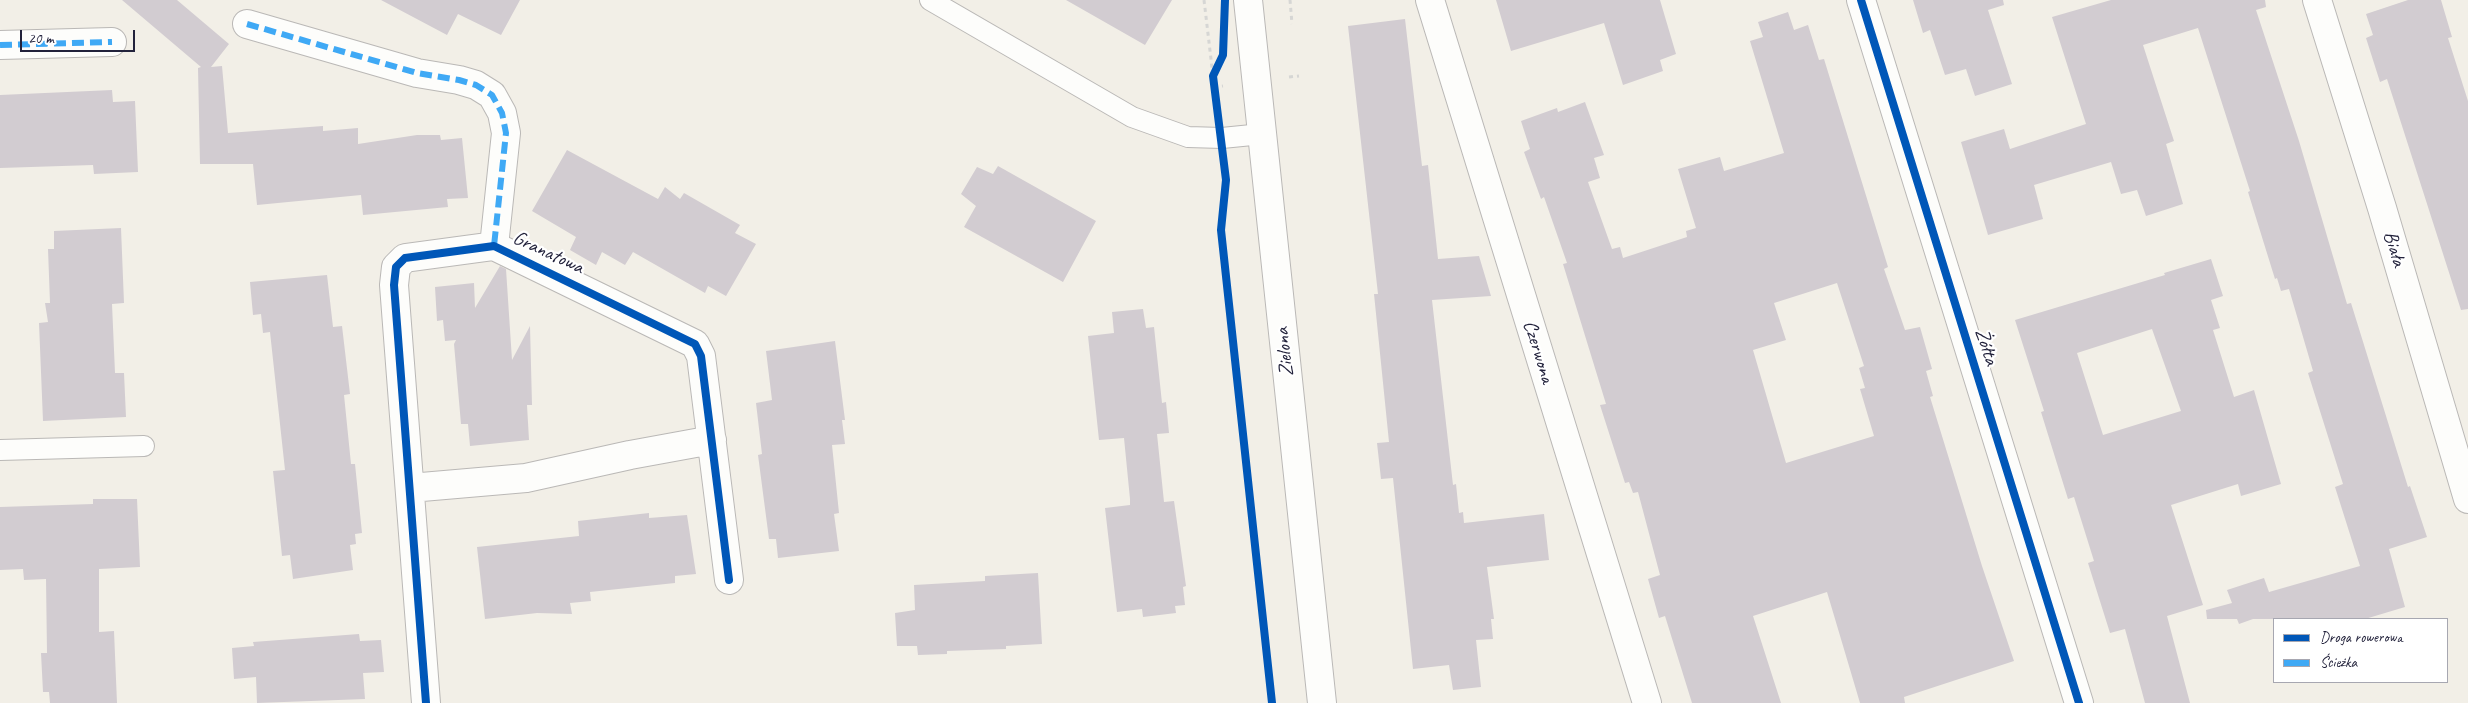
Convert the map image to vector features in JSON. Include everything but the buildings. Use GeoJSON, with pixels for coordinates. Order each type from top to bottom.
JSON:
{"type":"FeatureCollection","features":[{"type":"Feature","properties":{"kind":"street","name":"Zielona"},"geometry":{"type":"LineString","coordinates":[[1248,0],[1322,703]]}},
{"type":"Feature","properties":{"kind":"street","name":"Czerwona"},"geometry":{"type":"LineString","coordinates":[[1430,0],[1647,703]]}},
{"type":"Feature","properties":{"kind":"street","name":"Żółta"},"geometry":{"type":"LineString","coordinates":[[1861,0],[2079,703]]}},
{"type":"Feature","properties":{"kind":"street","name":"Biała"},"geometry":{"type":"LineString","coordinates":[[2317,0],[2382,208],[2468,499]]}},
{"type":"Feature","properties":{"kind":"street","name":"Granatowa"},"geometry":{"type":"LineString","coordinates":[[247,24],[417,72],[459,80],[476,85],[492,95],[502,113],[506,133],[494,246]]}},
{"type":"Feature","properties":{"kind":"street"},"geometry":{"type":"LineString","coordinates":[[0,45],[112,42]]}},
{"type":"Feature","properties":{"kind":"street","name":"Granatowa"},"geometry":{"type":"LineString","coordinates":[[426,703],[394,285],[396,267],[405,258],[494,246],[695,344],[701,356],[729,580]]}},
{"type":"Feature","properties":{"kind":"street"},"geometry":{"type":"LineString","coordinates":[[410,488],[526,478],[630,455],[712,440]]}},
{"type":"Feature","properties":{"kind":"lane"},"geometry":{"type":"LineString","coordinates":[[930,0],[1132,117],[1188,137],[1222,138],[1262,134]]}},
{"type":"Feature","properties":{"kind":"lane"},"geometry":{"type":"LineString","coordinates":[[0,450],[144,446]]}},
{"type":"Feature","properties":{"kind":"path"},"geometry":{"type":"LineString","coordinates":[[1204,0],[1213,76]]}},
{"type":"Feature","properties":{"kind":"path"},"geometry":{"type":"LineString","coordinates":[[1290,0],[1292,24]]}},
{"type":"Feature","properties":{"kind":"path"},"geometry":{"type":"LineString","coordinates":[[1213,76],[1220,62]]}},
{"type":"Feature","properties":{"kind":"marked path"},"geometry":{"type":"LineString","coordinates":[[247,24],[417,73],[459,80],[476,85],[492,95],[502,113],[506,133],[494,246]]}},
{"type":"Feature","properties":{"kind":"marked path"},"geometry":{"type":"LineString","coordinates":[[0,45],[112,42]]}},
{"type":"Feature","properties":{"kind":"cycle path"},"geometry":{"type":"LineString","coordinates":[[1225,0],[1223,55],[1213,76],[1226,180],[1221,230],[1272,703]]}},
{"type":"Feature","properties":{"kind":"cycle path"},"geometry":{"type":"LineString","coordinates":[[1861,0],[2079,703]]}},
{"type":"Feature","properties":{"kind":"cycle path"},"geometry":{"type":"LineString","coordinates":[[426,703],[394,285],[396,267],[405,258],[494,246],[695,344],[701,356],[729,580]]}}]}
